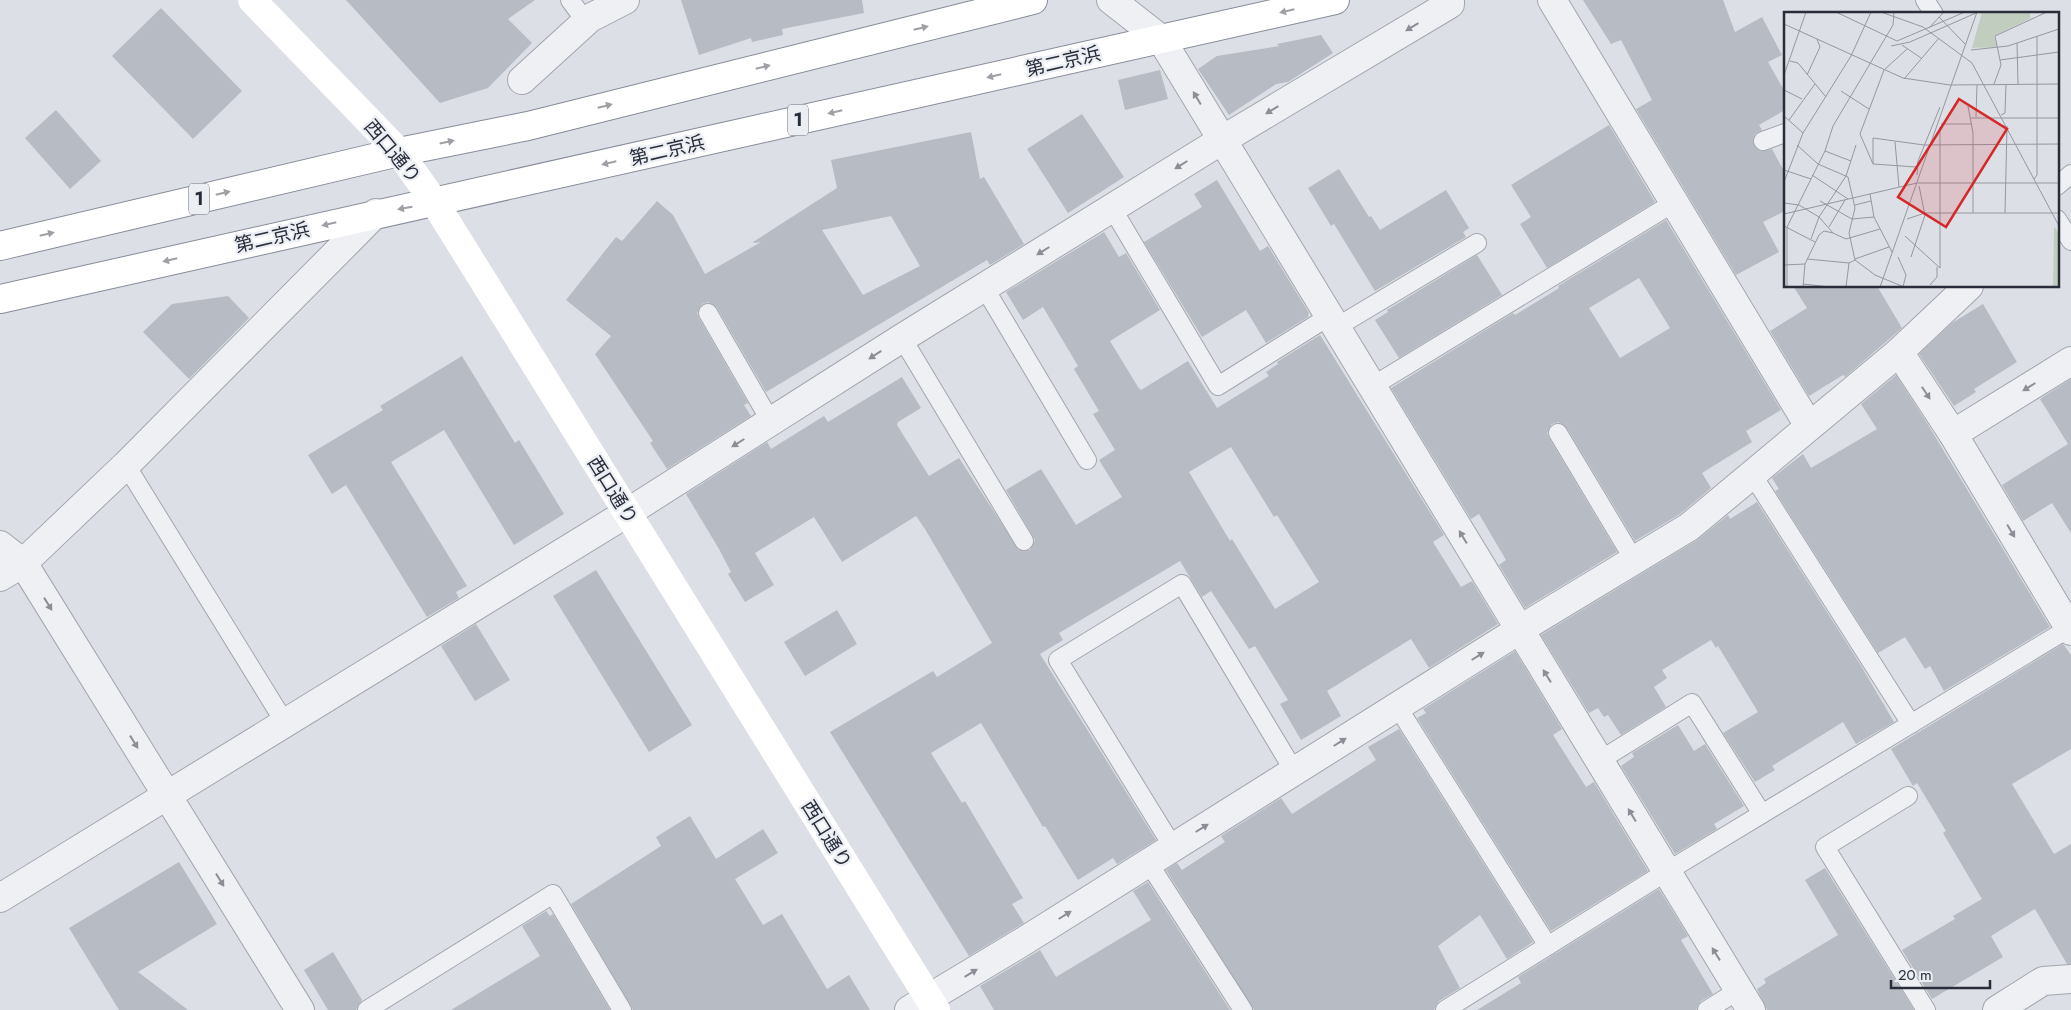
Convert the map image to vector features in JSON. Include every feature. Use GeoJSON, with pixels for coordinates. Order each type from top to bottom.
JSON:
{"type":"FeatureCollection","features":[{"type":"Feature","properties":{"kind":"main road","name":"西口通り"},"geometry":{"type":"LineString","coordinates":[[252,0],[399,152],[435,203],[627,513],[924,1006]]}},
{"type":"Feature","properties":{"kind":"main road","name":"1"},"geometry":{"type":"LineString","coordinates":[[0,246],[399,152],[528,126],[1033,0]]}},
{"type":"Feature","properties":{"kind":"main road","name":"第二京浜"},"geometry":{"type":"LineString","coordinates":[[0,298],[376,213],[435,203],[1335,0]]}},
{"type":"Feature","properties":{"kind":"street"},"geometry":{"type":"LineString","coordinates":[[522,80],[586,22],[625,0]]}},
{"type":"Feature","properties":{"kind":"street"},"geometry":{"type":"LineString","coordinates":[[1111,0],[1161,39],[1745,1000]]}},
{"type":"Feature","properties":{"kind":"street"},"geometry":{"type":"LineString","coordinates":[[0,898],[627,513],[902,338],[1222,140],[1450,4],[1450,0]]}},
{"type":"Feature","properties":{"kind":"street"},"geometry":{"type":"LineString","coordinates":[[1552,0],[1809,426]]}},
{"type":"Feature","properties":{"kind":"street"},"geometry":{"type":"LineString","coordinates":[[0,577],[23,563],[126,465],[376,213]]}},
{"type":"Feature","properties":{"kind":"street"},"geometry":{"type":"LineString","coordinates":[[924,1006],[1148,862],[1397,706],[1689,527],[1899,352],[1967,288]]}},
{"type":"Feature","properties":{"kind":"street"},"geometry":{"type":"LineString","coordinates":[[1899,352],[1953,434],[2070,628]]}},
{"type":"Feature","properties":{"kind":"street"},"geometry":{"type":"LineString","coordinates":[[1953,434],[2071,361]]}},
{"type":"Feature","properties":{"kind":"street"},"geometry":{"type":"LineString","coordinates":[[0,545],[23,563],[300,1010]]}},
{"type":"Feature","properties":{"kind":"street"},"geometry":{"type":"LineString","coordinates":[[1997,1010],[2043,981],[2071,979]]}},
{"type":"Feature","properties":{"kind":"lane"},"geometry":{"type":"LineString","coordinates":[[570,0],[586,22]]}},
{"type":"Feature","properties":{"kind":"lane"},"geometry":{"type":"LineString","coordinates":[[1926,0],[1933,12]]}},
{"type":"Feature","properties":{"kind":"lane"},"geometry":{"type":"LineString","coordinates":[[1763,141],[1784,133]]}},
{"type":"Feature","properties":{"kind":"lane"},"geometry":{"type":"LineString","coordinates":[[2058,185],[2071,174]]}},
{"type":"Feature","properties":{"kind":"lane"},"geometry":{"type":"LineString","coordinates":[[1371,386],[1675,202]]}},
{"type":"Feature","properties":{"kind":"lane"},"geometry":{"type":"LineString","coordinates":[[1112,208],[1218,386],[1477,243]]}},
{"type":"Feature","properties":{"kind":"lane"},"geometry":{"type":"LineString","coordinates":[[2058,221],[2071,241]]}},
{"type":"Feature","properties":{"kind":"lane"},"geometry":{"type":"LineString","coordinates":[[984,287],[1087,460]]}},
{"type":"Feature","properties":{"kind":"lane"},"geometry":{"type":"LineString","coordinates":[[708,313],[771,422]]}},
{"type":"Feature","properties":{"kind":"lane"},"geometry":{"type":"LineString","coordinates":[[902,338],[1024,541]]}},
{"type":"Feature","properties":{"kind":"lane"},"geometry":{"type":"LineString","coordinates":[[1558,433],[1634,560]]}},
{"type":"Feature","properties":{"kind":"lane"},"geometry":{"type":"LineString","coordinates":[[126,465],[285,723]]}},
{"type":"Feature","properties":{"kind":"lane"},"geometry":{"type":"LineString","coordinates":[[1752,474],[1911,724]]}},
{"type":"Feature","properties":{"kind":"lane"},"geometry":{"type":"LineString","coordinates":[[1173,847],[1058,660],[1182,584],[1294,771]]}},
{"type":"Feature","properties":{"kind":"lane"},"geometry":{"type":"LineString","coordinates":[[1445,1010],[1666,872],[2070,628]]}},
{"type":"Feature","properties":{"kind":"lane"},"geometry":{"type":"LineString","coordinates":[[1599,761],[1692,703],[1762,814]]}},
{"type":"Feature","properties":{"kind":"lane"},"geometry":{"type":"LineString","coordinates":[[1397,706],[1548,946]]}},
{"type":"Feature","properties":{"kind":"lane"},"geometry":{"type":"LineString","coordinates":[[1908,796],[1825,847],[1926,1010]]}},
{"type":"Feature","properties":{"kind":"lane"},"geometry":{"type":"LineString","coordinates":[[1148,862],[1243,1010]]}},
{"type":"Feature","properties":{"kind":"lane"},"geometry":{"type":"LineString","coordinates":[[366,1010],[553,894],[622,1010]]}},
{"type":"Feature","properties":{"kind":"lane"},"geometry":{"type":"LineString","coordinates":[[1707,1010],[1745,1000]]}},
{"type":"Feature","properties":{"kind":"building"},"geometry":{"type":"Polygon","coordinates":[[[346,0],[535,0],[508,19],[532,43],[488,88],[440,103],[346,0]]]}},
{"type":"Feature","properties":{"kind":"building"},"geometry":{"type":"Polygon","coordinates":[[[681,0],[862,0],[864,13],[782,29],[783,35],[752,42],[751,38],[699,55],[681,0]]]}},
{"type":"Feature","properties":{"kind":"building"},"geometry":{"type":"Polygon","coordinates":[[[1583,0],[1723,0],[1735,32],[1762,17],[1782,55],[1768,62],[1784,90],[1784,111],[1759,125],[1762,130],[1755,134],[1753,140],[1757,149],[1762,151],[1772,149],[1784,171],[1784,212],[1763,222],[1779,252],[1736,275],[1636,109],[1652,100],[1621,40],[1611,44],[1583,0]]]}},
{"type":"Feature","properties":{"kind":"building"},"geometry":{"type":"Polygon","coordinates":[[[161,8],[242,91],[193,139],[112,56],[161,8]]]}},
{"type":"Feature","properties":{"kind":"building"},"geometry":{"type":"Polygon","coordinates":[[[1321,35],[1333,53],[1288,82],[1276,84],[1229,115],[1198,69],[1217,56],[1279,46],[1277,44],[1321,35]]]}},
{"type":"Feature","properties":{"kind":"building"},"geometry":{"type":"Polygon","coordinates":[[[1160,70],[1168,99],[1125,110],[1118,80],[1160,70]]]}},
{"type":"Feature","properties":{"kind":"building"},"geometry":{"type":"Polygon","coordinates":[[[56,110],[101,161],[70,189],[25,138],[56,110]]]}},
{"type":"Feature","properties":{"kind":"building"},"geometry":{"type":"Polygon","coordinates":[[[1082,114],[1124,177],[1068,213],[1027,149],[1082,114]]]}},
{"type":"Feature","properties":{"kind":"building"},"geometry":{"type":"Polygon","coordinates":[[[1609,125],[1655,202],[1547,268],[1520,224],[1531,217],[1511,185],[1609,125]]]}},
{"type":"Feature","properties":{"kind":"building"},"geometry":{"type":"Polygon","coordinates":[[[971,132],[980,179],[984,177],[1024,244],[990,265],[987,260],[766,392],[717,308],[708,302],[702,304],[697,313],[699,318],[748,403],[744,405],[751,416],[667,469],[650,443],[653,441],[595,354],[611,336],[566,300],[616,237],[622,241],[657,201],[673,215],[705,274],[761,242],[753,242],[837,188],[831,160],[971,132]],[[891,216],[822,230],[863,295],[920,266],[891,216]]]}},
{"type":"Feature","properties":{"kind":"building"},"geometry":{"type":"Polygon","coordinates":[[[1339,169],[1369,217],[1371,216],[1380,230],[1446,190],[1469,228],[1463,232],[1466,237],[1375,291],[1334,224],[1331,226],[1308,188],[1339,169]]]}},
{"type":"Feature","properties":{"kind":"building"},"geometry":{"type":"Polygon","coordinates":[[[1217,180],[1260,251],[1268,246],[1309,313],[1308,317],[1266,343],[1246,310],[1202,337],[1144,242],[1202,207],[1194,194],[1217,180]]]}},
{"type":"Feature","properties":{"kind":"building"},"geometry":{"type":"Polygon","coordinates":[[[1666,220],[1781,410],[1746,431],[1752,442],[1702,473],[1711,488],[1680,514],[1635,541],[1567,428],[1558,422],[1552,424],[1547,433],[1549,438],[1617,552],[1525,608],[1499,565],[1506,560],[1479,514],[1471,519],[1391,388],[1513,313],[1515,315],[1559,288],[1558,286],[1666,220]],[[1639,278],[1589,308],[1620,358],[1670,328],[1639,278]]]}},
{"type":"Feature","properties":{"kind":"building"},"geometry":{"type":"Polygon","coordinates":[[[1104,232],[1119,257],[1126,253],[1160,310],[1110,341],[1138,387],[1141,390],[1188,361],[1217,408],[1269,376],[1266,372],[1278,364],[1277,362],[1320,335],[1444,535],[1433,542],[1461,587],[1472,581],[1498,624],[1429,668],[1411,639],[1327,691],[1341,716],[1301,740],[1280,704],[1288,700],[1255,646],[1249,649],[1211,591],[1202,597],[1180,561],[1059,633],[1063,640],[1040,654],[1156,840],[1117,864],[1113,858],[1078,880],[1045,826],[1043,827],[981,723],[931,753],[962,803],[965,801],[1023,898],[1012,904],[1024,923],[969,956],[830,732],[933,671],[937,677],[992,643],[925,529],[916,516],[842,562],[814,517],[755,553],[774,585],[745,602],[728,574],[731,572],[719,549],[686,494],[767,442],[771,449],[824,416],[828,422],[902,377],[921,408],[898,422],[897,425],[929,476],[959,458],[1019,550],[1030,550],[1035,540],[1006,490],[1041,469],[1076,525],[1122,497],[1099,460],[1115,450],[1093,414],[1099,411],[1074,369],[1078,366],[1043,307],[1023,320],[1006,292],[1104,232]],[[1231,447],[1189,472],[1230,541],[1232,539],[1275,609],[1319,582],[1277,515],[1274,517],[1231,447]]]}},
{"type":"Feature","properties":{"kind":"building"},"geometry":{"type":"Polygon","coordinates":[[[1477,255],[1502,295],[1399,358],[1375,320],[1388,312],[1387,310],[1477,255]]]}},
{"type":"Feature","properties":{"kind":"building"},"geometry":{"type":"Polygon","coordinates":[[[1794,288],[1878,288],[1902,328],[1845,377],[1843,375],[1809,396],[1770,331],[1807,308],[1794,288]]]}},
{"type":"Feature","properties":{"kind":"building"},"geometry":{"type":"Polygon","coordinates":[[[228,296],[249,318],[189,379],[143,332],[172,304],[228,296]]]}},
{"type":"Feature","properties":{"kind":"building"},"geometry":{"type":"Polygon","coordinates":[[[1983,304],[2017,362],[1974,389],[1976,392],[1954,406],[1919,354],[1952,323],[1983,304]]]}},
{"type":"Feature","properties":{"kind":"building"},"geometry":{"type":"Polygon","coordinates":[[[462,356],[515,443],[519,440],[564,514],[514,545],[444,430],[391,462],[467,586],[456,592],[459,598],[427,617],[346,485],[332,494],[308,455],[383,410],[380,406],[462,356]]]}},
{"type":"Feature","properties":{"kind":"building"},"geometry":{"type":"Polygon","coordinates":[[[1896,375],[2050,627],[1944,691],[1930,666],[1925,669],[1905,637],[1878,653],[1775,491],[1779,489],[1772,478],[1803,454],[1811,468],[1877,429],[1861,404],[1896,375]]]}},
{"type":"Feature","properties":{"kind":"building"},"geometry":{"type":"Polygon","coordinates":[[[2071,379],[2071,533],[2052,503],[2023,521],[2002,485],[2068,444],[2040,399],[2071,379]]]}},
{"type":"Feature","properties":{"kind":"building"},"geometry":{"type":"Polygon","coordinates":[[[1757,502],[1860,664],[1894,722],[1856,744],[1843,722],[1772,766],[1775,770],[1755,782],[1723,733],[1758,712],[1718,646],[1716,648],[1711,640],[1662,670],[1667,678],[1654,687],[1666,707],[1621,735],[1608,715],[1604,717],[1598,708],[1589,713],[1541,635],[1697,540],[1728,515],[1730,519],[1757,502]]]}},
{"type":"Feature","properties":{"kind":"building"},"geometry":{"type":"Polygon","coordinates":[[[596,570],[692,725],[649,752],[553,596],[596,570]]]}},
{"type":"Feature","properties":{"kind":"building"},"geometry":{"type":"Polygon","coordinates":[[[837,610],[857,644],[805,676],[784,642],[837,610]]]}},
{"type":"Feature","properties":{"kind":"building"},"geometry":{"type":"Polygon","coordinates":[[[476,624],[510,680],[475,701],[441,646],[476,624]]]}},
{"type":"Feature","properties":{"kind":"building"},"geometry":{"type":"Polygon","coordinates":[[[2063,644],[2071,655],[2071,749],[2012,784],[2054,854],[2071,844],[2071,964],[2067,964],[2035,909],[1991,936],[2003,957],[1932,999],[1902,950],[1955,919],[1953,916],[1982,899],[1943,833],[1946,831],[1917,783],[1913,786],[1891,749],[2063,644]]]}},
{"type":"Feature","properties":{"kind":"building"},"geometry":{"type":"Polygon","coordinates":[[[1515,651],[1562,729],[1553,735],[1586,787],[1594,782],[1648,871],[1551,931],[1417,718],[1426,713],[1423,709],[1515,651]]]}},
{"type":"Feature","properties":{"kind":"building"},"geometry":{"type":"Polygon","coordinates":[[[1678,725],[1694,751],[1705,744],[1744,806],[1714,824],[1717,829],[1675,854],[1621,766],[1634,757],[1632,753],[1678,725]]]}},
{"type":"Feature","properties":{"kind":"building"},"geometry":{"type":"Polygon","coordinates":[[[1399,729],[1533,942],[1507,959],[1480,915],[1438,946],[1460,988],[1439,1001],[1434,1010],[1254,1010],[1166,870],[1177,863],[1182,870],[1225,842],[1221,836],[1281,798],[1292,814],[1376,760],[1368,747],[1399,729]]]}},
{"type":"Feature","properties":{"kind":"building"},"geometry":{"type":"Polygon","coordinates":[[[690,816],[716,859],[763,829],[778,853],[735,879],[763,925],[782,914],[827,989],[849,975],[870,1010],[633,1010],[571,904],[661,846],[656,837],[690,816]]]}},
{"type":"Feature","properties":{"kind":"building"},"geometry":{"type":"Polygon","coordinates":[[[179,862],[217,924],[138,972],[188,1010],[119,1010],[69,928],[179,862]]]}},
{"type":"Feature","properties":{"kind":"building"},"geometry":{"type":"Polygon","coordinates":[[[1825,868],[1914,1010],[1767,1010],[1757,989],[1766,983],[1764,979],[1838,935],[1805,880],[1825,868]]]}},
{"type":"Feature","properties":{"kind":"building"},"geometry":{"type":"Polygon","coordinates":[[[1148,882],[1230,1010],[994,1010],[980,986],[1040,950],[1056,977],[1151,920],[1133,891],[1148,882]]]}},
{"type":"Feature","properties":{"kind":"building"},"geometry":{"type":"Polygon","coordinates":[[[1659,889],[1688,936],[1681,940],[1713,994],[1701,1001],[1696,1010],[1477,1010],[1521,983],[1518,977],[1659,889]]]}},
{"type":"Feature","properties":{"kind":"building"},"geometry":{"type":"Polygon","coordinates":[[[546,911],[550,916],[553,914],[610,1010],[451,1010],[540,956],[522,926],[546,911]]]}},
{"type":"Feature","properties":{"kind":"building"},"geometry":{"type":"Polygon","coordinates":[[[333,952],[362,1000],[356,1010],[328,1010],[304,970],[333,952]]]}}]}
